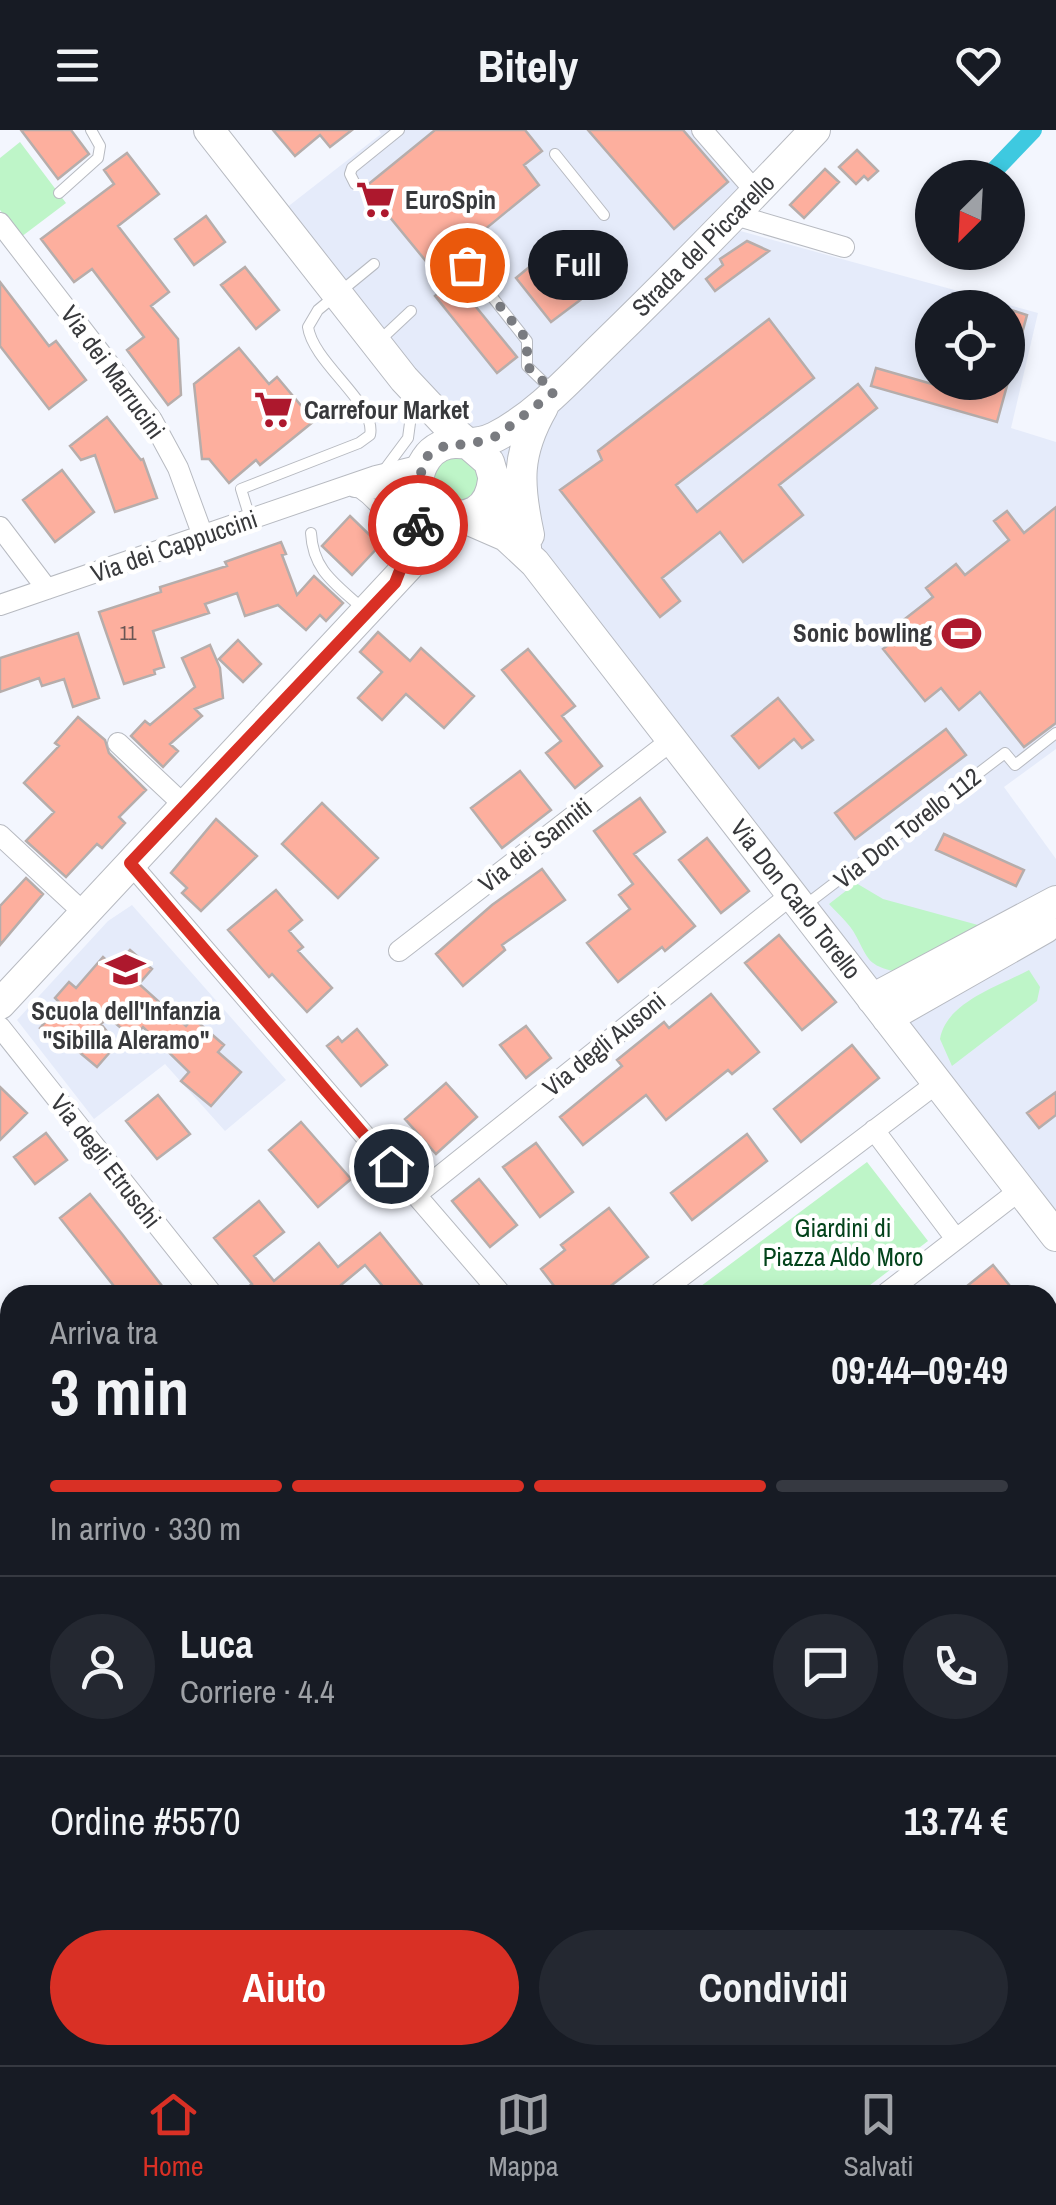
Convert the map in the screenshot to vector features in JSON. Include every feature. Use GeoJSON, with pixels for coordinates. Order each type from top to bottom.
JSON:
{"type":"FeatureCollection","features":[{"type":"Feature","properties":{"kind":"street"},"geometry":{"type":"LineString","coordinates":[[0,1004],[406,567],[458,516],[482,506],[490,495],[493,478],[481,452],[415,398],[209,130]]}},
{"type":"Feature","properties":{"kind":"street"},"geometry":{"type":"LineString","coordinates":[[702,130],[756,192]]}},
{"type":"Feature","properties":{"kind":"street","name":"Strada del Piccarello"},"geometry":{"type":"LineString","coordinates":[[493,478],[525,426],[550,396],[631,311],[735,215],[814,130]]}},
{"type":"Feature","properties":{"kind":"street"},"geometry":{"type":"LineString","coordinates":[[735,215],[844,247]]}},
{"type":"Feature","properties":{"kind":"street","name":"Via dei Marrucini"},"geometry":{"type":"LineString","coordinates":[[0,222],[152,420],[178,468],[203,536]]}},
{"type":"Feature","properties":{"kind":"street"},"geometry":{"type":"LineString","coordinates":[[415,398],[476,425],[525,426],[520,485],[535,563]]}},
{"type":"Feature","properties":{"kind":"street"},"geometry":{"type":"LineString","coordinates":[[406,567],[424,500],[420,476],[424,461],[415,398]]}},
{"type":"Feature","properties":{"kind":"street","name":"Strada del Piccarello"},"geometry":{"type":"LineString","coordinates":[[468,445],[525,426]]}},
{"type":"Feature","properties":{"kind":"street"},"geometry":{"type":"LineString","coordinates":[[424,461],[448,444],[468,445]]}},
{"type":"Feature","properties":{"kind":"street","name":"Via dei Cappuccini"},"geometry":{"type":"LineString","coordinates":[[0,606],[424,461]]}},
{"type":"Feature","properties":{"kind":"street","name":"Via Don Carlo Torello"},"geometry":{"type":"LineString","coordinates":[[493,478],[500,500],[535,563],[1056,1236]]}},
{"type":"Feature","properties":{"kind":"street","name":"Via dei Cappuccini"},"geometry":{"type":"LineString","coordinates":[[348,488],[382,489],[424,500]]}},
{"type":"Feature","properties":{"kind":"street"},"geometry":{"type":"LineString","coordinates":[[424,500],[439,512],[458,516]]}},
{"type":"Feature","properties":{"kind":"street","name":"Via Don Carlo Torello"},"geometry":{"type":"LineString","coordinates":[[458,516],[506,536],[535,563]]}},
{"type":"Feature","properties":{"kind":"street"},"geometry":{"type":"LineString","coordinates":[[0,527],[48,589]]}},
{"type":"Feature","properties":{"kind":"street"},"geometry":{"type":"LineString","coordinates":[[406,567],[449,544],[469,541],[505,548],[535,563]]}},
{"type":"Feature","properties":{"kind":"street"},"geometry":{"type":"LineString","coordinates":[[0,544],[18,574],[21,598]]}},
{"type":"Feature","properties":{"kind":"street","name":"Via dei Sanniti"},"geometry":{"type":"LineString","coordinates":[[399,950],[672,740]]}},
{"type":"Feature","properties":{"kind":"street"},"geometry":{"type":"LineString","coordinates":[[118,743],[184,806]]}},
{"type":"Feature","properties":{"kind":"street"},"geometry":{"type":"LineString","coordinates":[[0,835],[84,913]]}},
{"type":"Feature","properties":{"kind":"street"},"geometry":{"type":"LineString","coordinates":[[130,863],[493,1285]]}},
{"type":"Feature","properties":{"kind":"street","name":"Via degli Ausoni"},"geometry":{"type":"LineString","coordinates":[[416,1195],[797,900]]}},
{"type":"Feature","properties":{"kind":"street"},"geometry":{"type":"LineString","coordinates":[[879,1008],[1056,901]]}},
{"type":"Feature","properties":{"kind":"street"},"geometry":{"type":"LineString","coordinates":[[843,960],[920,985],[1056,922]]}},
{"type":"Feature","properties":{"kind":"street"},"geometry":{"type":"LineString","coordinates":[[670,1285],[874,1130],[931,1075],[920,1026],[920,985]]}},
{"type":"Feature","properties":{"kind":"street","name":"Via degli Etruschi"},"geometry":{"type":"LineString","coordinates":[[0,1027],[205,1285]]}},
{"type":"Feature","properties":{"kind":"street"},"geometry":{"type":"LineString","coordinates":[[874,1130],[956,1239]]}},
{"type":"Feature","properties":{"kind":"street"},"geometry":{"type":"LineString","coordinates":[[897,1285],[1020,1190]]}},
{"type":"Feature","properties":{"kind":"lane"},"geometry":{"type":"LineString","coordinates":[[59,193],[98,158],[100,146],[91,130]]}},
{"type":"Feature","properties":{"kind":"lane"},"geometry":{"type":"LineString","coordinates":[[355,184],[350,178],[352,168],[399,130]]}},
{"type":"Feature","properties":{"kind":"lane"},"geometry":{"type":"LineString","coordinates":[[554,154],[604,215]]}},
{"type":"Feature","properties":{"kind":"lane"},"geometry":{"type":"LineString","coordinates":[[250,519],[241,488],[370,436],[369,418],[308,333],[314,315],[374,264]]}},
{"type":"Feature","properties":{"kind":"lane"},"geometry":{"type":"LineString","coordinates":[[467,265],[527,340],[527,366],[550,396]]}},
{"type":"Feature","properties":{"kind":"lane"},"geometry":{"type":"LineString","coordinates":[[376,344],[411,311]]}},
{"type":"Feature","properties":{"kind":"lane"},"geometry":{"type":"LineString","coordinates":[[382,474],[408,438],[415,398]]}},
{"type":"Feature","properties":{"kind":"lane"},"geometry":{"type":"LineString","coordinates":[[348,488],[372,504],[398,539],[406,567]]}},
{"type":"Feature","properties":{"kind":"lane"},"geometry":{"type":"LineString","coordinates":[[310,533],[312,553],[319,568],[367,613]]}},
{"type":"Feature","properties":{"kind":"lane","name":"Via Don Torello 112"},"geometry":{"type":"LineString","coordinates":[[797,900],[1005,752],[1015,765],[1056,733]]}},
{"type":"Feature","properties":{"kind":"shaded area"},"geometry":{"type":"Polygon","coordinates":[[[379,130],[696,130],[745,186],[711,223],[954,290],[915,290],[915,400],[1018,400],[1011,428],[1056,442],[1056,749],[1004,787],[1056,859],[1056,1226],[272,219],[381,134],[379,130]]]}},
{"type":"Feature","properties":{"kind":"shaded area"},"geometry":{"type":"Polygon","coordinates":[[[1025,309],[1038,313],[1025,368],[1025,309]]]}},
{"type":"Feature","properties":{"kind":"shaded area","name":"Scuola dell'Infanzia \"Sibilla Aleramo\""},"geometry":{"type":"Polygon","coordinates":[[[132,905],[286,1080],[225,1131],[165,1064],[94,1119],[17,1020],[108,921],[132,905]]]}},
{"type":"Feature","properties":{"kind":"green space"},"geometry":{"type":"Polygon","coordinates":[[[20,142],[66,203],[21,237],[0,210],[0,158],[20,142]]]}},
{"type":"Feature","properties":{"kind":"green space"},"geometry":{"type":"Polygon","coordinates":[[[456,457],[472,463],[478,479],[472,495],[456,501],[440,495],[434,479],[440,463],[456,457]]]}},
{"type":"Feature","properties":{"kind":"green space"},"geometry":{"type":"Polygon","coordinates":[[[856,883],[883,899],[989,928],[897,972],[880,967],[870,960],[851,927],[829,904],[856,883]]]}},
{"type":"Feature","properties":{"kind":"green space"},"geometry":{"type":"Polygon","coordinates":[[[1029,970],[1040,987],[1037,1001],[952,1066],[940,1039],[952,1015],[976,997],[1029,970]]]}},
{"type":"Feature","properties":{"kind":"green space","name":"Giardini di Piazza Aldo Moro"},"geometry":{"type":"Polygon","coordinates":[[[867,1162],[928,1241],[870,1285],[702,1285],[867,1162]]]}},
{"type":"Feature","properties":{"kind":"building"},"geometry":{"type":"Polygon","coordinates":[[[21,130],[71,130],[89,154],[58,179],[21,130]]]}},
{"type":"Feature","properties":{"kind":"building"},"geometry":{"type":"Polygon","coordinates":[[[273,130],[352,130],[330,147],[320,135],[295,156],[273,130]]]}},
{"type":"Feature","properties":{"kind":"building"},"geometry":{"type":"Polygon","coordinates":[[[435,130],[525,130],[542,151],[524,165],[539,185],[434,271],[365,187],[435,130]]]}},
{"type":"Feature","properties":{"kind":"building"},"geometry":{"type":"Polygon","coordinates":[[[588,130],[683,130],[728,182],[674,229],[588,130]]]}},
{"type":"Feature","properties":{"kind":"building"},"geometry":{"type":"Polygon","coordinates":[[[857,150],[878,171],[856,184],[839,167],[857,150]]]}},
{"type":"Feature","properties":{"kind":"building"},"geometry":{"type":"Polygon","coordinates":[[[127,153],[159,194],[118,226],[169,292],[151,306],[178,339],[181,395],[168,405],[127,350],[144,337],[92,269],[74,282],[41,239],[114,184],[104,170],[127,153]]]}},
{"type":"Feature","properties":{"kind":"building"},"geometry":{"type":"Polygon","coordinates":[[[825,169],[839,182],[804,218],[790,205],[825,169]]]}},
{"type":"Feature","properties":{"kind":"building"},"geometry":{"type":"Polygon","coordinates":[[[206,216],[225,242],[194,265],[175,239],[206,216]]]}},
{"type":"Feature","properties":{"kind":"building"},"geometry":{"type":"Polygon","coordinates":[[[568,235],[578,238],[583,298],[551,322],[516,278],[568,235]]]}},
{"type":"Feature","properties":{"kind":"building"},"geometry":{"type":"Polygon","coordinates":[[[747,241],[769,251],[715,291],[706,279],[723,265],[720,259],[747,241]]]}},
{"type":"Feature","properties":{"kind":"building"},"geometry":{"type":"Polygon","coordinates":[[[245,267],[279,310],[256,329],[221,285],[245,267]]]}},
{"type":"Feature","properties":{"kind":"building"},"geometry":{"type":"Polygon","coordinates":[[[454,280],[517,357],[497,373],[435,296],[454,280]]]}},
{"type":"Feature","properties":{"kind":"building"},"geometry":{"type":"Polygon","coordinates":[[[0,282],[49,346],[56,341],[86,380],[49,409],[0,346],[0,282]]]}},
{"type":"Feature","properties":{"kind":"building"},"geometry":{"type":"Polygon","coordinates":[[[769,319],[814,378],[676,485],[697,512],[858,384],[877,408],[779,485],[803,515],[743,562],[720,532],[662,578],[680,601],[660,617],[560,490],[602,460],[598,451],[769,319]]]}},
{"type":"Feature","properties":{"kind":"building"},"geometry":{"type":"Polygon","coordinates":[[[239,348],[269,384],[277,377],[314,421],[260,465],[256,460],[229,483],[209,459],[202,459],[194,384],[239,348]]]}},
{"type":"Feature","properties":{"kind":"building"},"geometry":{"type":"Polygon","coordinates":[[[876,368],[915,379],[915,399],[871,386],[876,368]]]}},
{"type":"Feature","properties":{"kind":"building"},"geometry":{"type":"Polygon","coordinates":[[[920,400],[1003,400],[997,422],[920,400]]]}},
{"type":"Feature","properties":{"kind":"building"},"geometry":{"type":"Polygon","coordinates":[[[107,417],[143,459],[157,498],[115,512],[95,455],[81,460],[70,446],[107,417]]]}},
{"type":"Feature","properties":{"kind":"building"},"geometry":{"type":"Polygon","coordinates":[[[62,470],[94,512],[55,542],[23,500],[62,470]]]}},
{"type":"Feature","properties":{"kind":"building"},"geometry":{"type":"Polygon","coordinates":[[[1056,507],[1056,723],[1024,747],[980,692],[959,710],[941,688],[925,701],[883,649],[898,637],[892,629],[933,597],[926,588],[956,564],[965,575],[1009,540],[994,521],[1007,511],[1024,533],[1056,507]]]}},
{"type":"Feature","properties":{"kind":"building"},"geometry":{"type":"Polygon","coordinates":[[[350,516],[380,545],[352,575],[322,546],[350,516]]]}},
{"type":"Feature","properties":{"kind":"building"},"geometry":{"type":"Polygon","coordinates":[[[281,542],[297,595],[314,576],[343,603],[326,621],[320,615],[306,630],[278,605],[245,616],[237,593],[205,604],[209,613],[153,631],[164,667],[124,684],[99,612],[161,592],[160,587],[227,566],[225,562],[281,542]]]}},
{"type":"Feature","properties":{"kind":"building"},"geometry":{"type":"Polygon","coordinates":[[[378,632],[410,661],[421,648],[474,696],[444,728],[406,694],[382,720],[358,698],[382,672],[360,652],[378,632]]]}},
{"type":"Feature","properties":{"kind":"building"},"geometry":{"type":"Polygon","coordinates":[[[78,633],[99,698],[73,707],[64,679],[42,686],[39,678],[0,692],[0,658],[78,633]]]}},
{"type":"Feature","properties":{"kind":"building"},"geometry":{"type":"Polygon","coordinates":[[[238,640],[261,664],[243,682],[219,659],[238,640]]]}},
{"type":"Feature","properties":{"kind":"building"},"geometry":{"type":"Polygon","coordinates":[[[210,645],[220,668],[223,698],[195,709],[202,716],[170,744],[178,751],[163,767],[131,736],[145,721],[150,725],[195,687],[182,658],[210,645]]]}},
{"type":"Feature","properties":{"kind":"building"},"geometry":{"type":"Polygon","coordinates":[[[528,649],[575,706],[562,716],[602,766],[575,788],[546,753],[561,741],[502,670],[528,649]]]}},
{"type":"Feature","properties":{"kind":"building"},"geometry":{"type":"Polygon","coordinates":[[[778,698],[813,740],[802,748],[794,739],[759,768],[732,736],[778,698]]]}},
{"type":"Feature","properties":{"kind":"building"},"geometry":{"type":"Polygon","coordinates":[[[78,717],[105,740],[109,753],[146,790],[119,817],[125,823],[102,848],[97,844],[66,877],[26,841],[54,812],[24,783],[59,746],[55,743],[78,717]]]}},
{"type":"Feature","properties":{"kind":"building"},"geometry":{"type":"Polygon","coordinates":[[[946,729],[966,755],[855,839],[835,813],[946,729]]]}},
{"type":"Feature","properties":{"kind":"building"},"geometry":{"type":"Polygon","coordinates":[[[520,771],[551,810],[502,848],[471,808],[520,771]]]}},
{"type":"Feature","properties":{"kind":"building"},"geometry":{"type":"Polygon","coordinates":[[[640,798],[665,832],[634,854],[695,926],[618,982],[587,943],[630,909],[619,895],[633,884],[594,831],[640,798]]]}},
{"type":"Feature","properties":{"kind":"building"},"geometry":{"type":"Polygon","coordinates":[[[322,803],[378,858],[338,898],[282,844],[322,803]]]}},
{"type":"Feature","properties":{"kind":"building"},"geometry":{"type":"Polygon","coordinates":[[[216,819],[257,856],[201,911],[182,893],[187,888],[171,873],[216,819]]]}},
{"type":"Feature","properties":{"kind":"building"},"geometry":{"type":"Polygon","coordinates":[[[944,834],[1024,870],[1016,886],[936,850],[944,834]]]}},
{"type":"Feature","properties":{"kind":"building"},"geometry":{"type":"Polygon","coordinates":[[[707,838],[749,891],[721,913],[679,860],[707,838]]]}},
{"type":"Feature","properties":{"kind":"building"},"geometry":{"type":"Polygon","coordinates":[[[542,869],[565,900],[502,945],[505,950],[463,986],[436,954],[492,905],[542,869]]]}},
{"type":"Feature","properties":{"kind":"building"},"geometry":{"type":"Polygon","coordinates":[[[26,878],[43,894],[0,945],[0,906],[26,878]]]}},
{"type":"Feature","properties":{"kind":"building"},"geometry":{"type":"Polygon","coordinates":[[[276,890],[302,920],[289,931],[303,947],[298,951],[332,988],[307,1012],[272,974],[269,977],[228,930],[276,890]]]}},
{"type":"Feature","properties":{"kind":"building"},"geometry":{"type":"Polygon","coordinates":[[[779,935],[836,1002],[802,1030],[745,963],[779,935]]]}},
{"type":"Feature","properties":{"kind":"building"},"geometry":{"type":"Polygon","coordinates":[[[130,950],[152,969],[139,984],[186,1026],[193,1018],[224,1045],[218,1052],[241,1072],[211,1106],[181,1081],[189,1072],[143,1027],[133,1038],[108,1017],[101,1024],[117,1044],[97,1067],[60,1036],[56,1041],[40,1028],[61,1004],[55,998],[69,982],[76,988],[103,957],[114,967],[130,950]]]}},
{"type":"Feature","properties":{"kind":"building"},"geometry":{"type":"Polygon","coordinates":[[[711,994],[759,1052],[732,1074],[728,1070],[666,1120],[646,1095],[583,1145],[560,1117],[622,1066],[617,1060],[664,1022],[669,1028],[711,994]]]}},
{"type":"Feature","properties":{"kind":"building"},"geometry":{"type":"Polygon","coordinates":[[[526,1026],[551,1058],[526,1078],[500,1045],[526,1026]]]}},
{"type":"Feature","properties":{"kind":"building"},"geometry":{"type":"Polygon","coordinates":[[[357,1029],[387,1065],[361,1086],[327,1046],[338,1037],[342,1042],[357,1029]]]}},
{"type":"Feature","properties":{"kind":"building"},"geometry":{"type":"Polygon","coordinates":[[[852,1045],[879,1078],[801,1142],[774,1109],[852,1045]]]}},
{"type":"Feature","properties":{"kind":"building"},"geometry":{"type":"Polygon","coordinates":[[[446,1083],[477,1117],[436,1154],[405,1119],[446,1083]]]}},
{"type":"Feature","properties":{"kind":"building"},"geometry":{"type":"Polygon","coordinates":[[[0,1087],[27,1113],[0,1140],[0,1087]]]}},
{"type":"Feature","properties":{"kind":"building"},"geometry":{"type":"Polygon","coordinates":[[[1056,1092],[1056,1115],[1039,1128],[1027,1113],[1056,1092]]]}},
{"type":"Feature","properties":{"kind":"building"},"geometry":{"type":"Polygon","coordinates":[[[158,1095],[190,1134],[157,1159],[126,1121],[158,1095]]]}},
{"type":"Feature","properties":{"kind":"building"},"geometry":{"type":"Polygon","coordinates":[[[301,1122],[351,1179],[318,1207],[269,1150],[301,1122]]]}},
{"type":"Feature","properties":{"kind":"building"},"geometry":{"type":"Polygon","coordinates":[[[46,1133],[67,1160],[35,1184],[14,1157],[46,1133]]]}},
{"type":"Feature","properties":{"kind":"building"},"geometry":{"type":"Polygon","coordinates":[[[747,1134],[767,1161],[692,1220],[671,1193],[747,1134]]]}},
{"type":"Feature","properties":{"kind":"building"},"geometry":{"type":"Polygon","coordinates":[[[536,1143],[573,1192],[540,1217],[503,1167],[536,1143]]]}},
{"type":"Feature","properties":{"kind":"building"},"geometry":{"type":"Polygon","coordinates":[[[479,1179],[517,1225],[490,1247],[452,1201],[479,1179]]]}},
{"type":"Feature","properties":{"kind":"building"},"geometry":{"type":"Polygon","coordinates":[[[90,1194],[161,1285],[113,1285],[60,1218],[90,1194]]]}},
{"type":"Feature","properties":{"kind":"building"},"geometry":{"type":"Polygon","coordinates":[[[259,1201],[284,1232],[254,1256],[274,1281],[319,1243],[338,1267],[380,1233],[422,1285],[382,1285],[365,1265],[341,1285],[251,1285],[214,1238],[259,1201]]]}},
{"type":"Feature","properties":{"kind":"building"},"geometry":{"type":"Polygon","coordinates":[[[609,1208],[648,1257],[612,1285],[553,1285],[541,1269],[565,1250],[561,1245],[609,1208]]]}},
{"type":"Feature","properties":{"kind":"building"},"geometry":{"type":"Polygon","coordinates":[[[993,1265],[1009,1285],[968,1285],[993,1265]]]}},
{"type":"Feature","properties":{"kind":"waterway"},"geometry":{"type":"LineString","coordinates":[[1004,160],[1033,130]]}},
{"type":"Feature","properties":{"kind":"way so far"},"geometry":{"type":"LineString","coordinates":[[418,525],[424,500],[420,476],[426,457],[441,446],[468,445],[497,436],[554,392],[527,366],[527,340],[467,265]]}},
{"type":"Feature","properties":{"kind":"place","name":"EuroSpin"},"geometry":{"type":"Point","coordinates":[375,200]}},
{"type":"Feature","properties":{"kind":"place","name":"Full"},"geometry":{"type":"Point","coordinates":[467,265]}},
{"type":"Feature","properties":{"kind":"place","name":"Carrefour Market"},"geometry":{"type":"Point","coordinates":[274,410]}},
{"type":"Feature","properties":{"kind":"place","name":"Sonic bowling"},"geometry":{"type":"Point","coordinates":[962,633]}},
{"type":"Feature","properties":{"kind":"place","name":"Scuola dell'Infanzia \"Sibilla Aleramo\""},"geometry":{"type":"Point","coordinates":[126,970]}},
{"type":"Feature","properties":{"kind":"route"},"geometry":{"type":"LineString","coordinates":[[391,1166],[130,863],[395,583],[418,525]]}}]}
